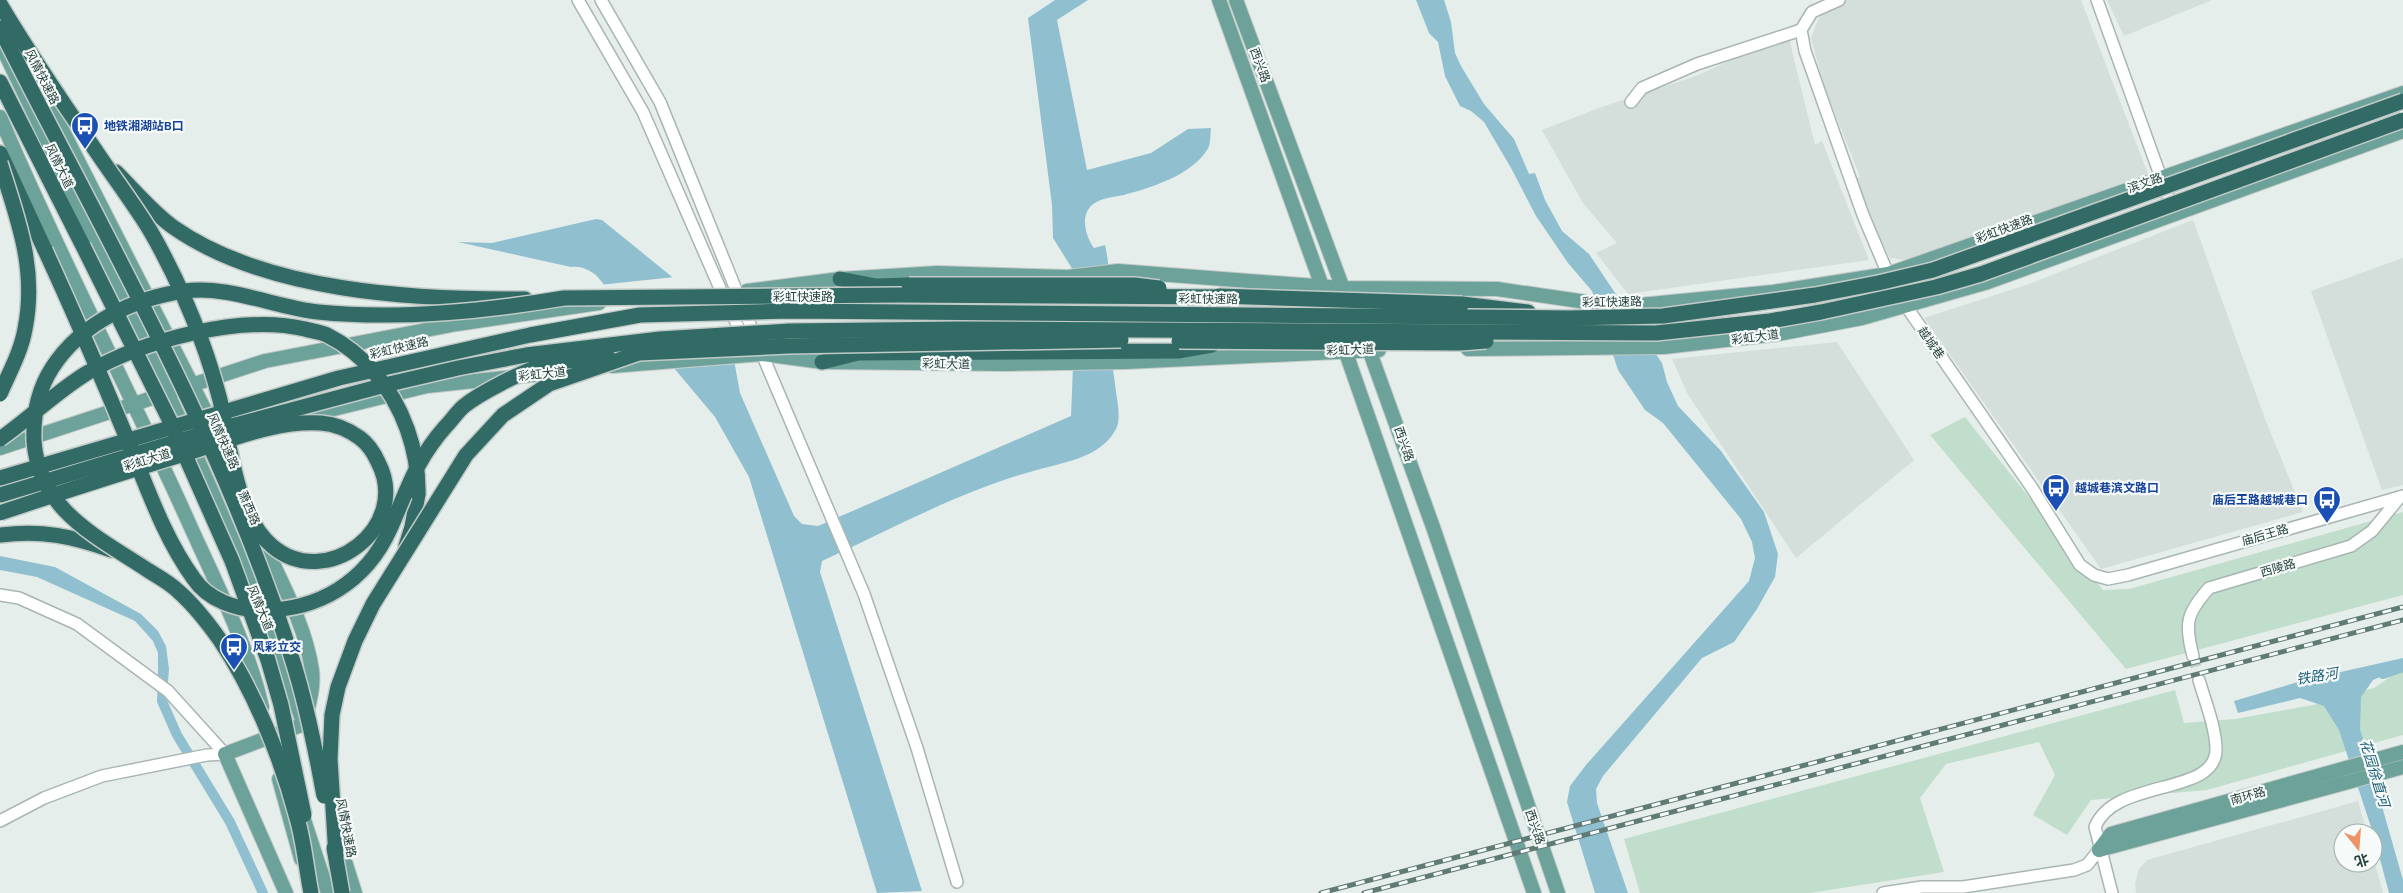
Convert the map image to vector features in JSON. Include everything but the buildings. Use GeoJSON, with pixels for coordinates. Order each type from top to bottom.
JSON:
{"type":"FeatureCollection","features":[{"type":"Feature","properties":{"kind":"highway"},"geometry":{"type":"LineString","coordinates":[[0,4],[39,67],[152,234],[187,302],[219,396],[224,421],[228,438],[230,447],[237,478],[242,495],[262,536],[286,556],[311,561],[326,560],[356,548],[369,538],[383,514],[387,488],[382,468],[374,452],[364,440],[351,432],[321,423],[277,427],[229,440],[220,443],[110,476],[0,513]]}},
{"type":"Feature","properties":{"kind":"highway","name":"风情快速路"},"geometry":{"type":"LineString","coordinates":[[0,28],[172,368],[238,514],[294,664],[316,755],[342,893]]}},
{"type":"Feature","properties":{"kind":"highway"},"geometry":{"type":"LineString","coordinates":[[0,82],[144,367],[195,474],[232,562],[268,660],[281,704],[297,776],[317,893]]}},
{"type":"Feature","properties":{"kind":"highway","name":"彩虹快速路"},"geometry":{"type":"LineString","coordinates":[[0,478],[339,378],[530,335],[640,315],[798,311],[1569,318],[1673,315],[1815,295],[1878,284],[1933,270],[2403,101]]}},
{"type":"Feature","properties":{"kind":"highway"},"geometry":{"type":"LineString","coordinates":[[0,495],[209,432],[389,384],[526,355],[660,339],[789,330],[1656,333],[1770,321],[1936,287],[1981,274],[2403,120]]}},
{"type":"Feature","properties":{"kind":"highway"},"geometry":{"type":"LineString","coordinates":[[0,153],[85,338],[147,488],[181,560],[196,582],[210,596],[231,605],[251,610],[297,608],[330,596],[354,580],[370,561],[390,530],[406,488],[426,450],[463,406],[541,366],[639,353],[788,346],[1140,340],[1460,343],[1581,333]]}},
{"type":"Feature","properties":{"kind":"highway"},"geometry":{"type":"LineString","coordinates":[[97,153],[172,227],[233,259],[265,272],[357,290],[498,299],[899,295],[1228,297],[1462,304],[1569,318]]}},
{"type":"Feature","properties":{"kind":"highway"},"geometry":{"type":"LineString","coordinates":[[0,163],[23,236],[30,285],[25,330],[0,394]]}},
{"type":"Feature","properties":{"kind":"highway"},"geometry":{"type":"LineString","coordinates":[[840,279],[876,286],[1134,285],[1228,297]]}},
{"type":"Feature","properties":{"kind":"highway"},"geometry":{"type":"LineString","coordinates":[[311,893],[297,818],[267,730],[236,664],[198,611],[177,589],[80,526],[55,500],[42,475],[35,445],[34,422],[39,396],[47,376],[60,356],[76,338],[96,323],[139,302],[188,290],[207,290],[296,310],[350,315],[516,306],[564,298]]}},
{"type":"Feature","properties":{"kind":"highway"},"geometry":{"type":"LineString","coordinates":[[0,439],[63,389],[89,372],[140,349],[218,328],[254,324],[290,325],[326,334],[359,356],[379,378],[395,402],[408,433],[416,462],[418,494],[412,527],[402,556]]}},
{"type":"Feature","properties":{"kind":"highway"},"geometry":{"type":"LineString","coordinates":[[822,362],[858,353],[1178,352],[1228,342]]}},
{"type":"Feature","properties":{"kind":"highway"},"geometry":{"type":"LineString","coordinates":[[336,856],[330,759],[332,715],[338,686],[355,641],[373,604],[466,455],[503,416],[549,384],[639,353]]}},
{"type":"Feature","properties":{"kind":"highway"},"geometry":{"type":"LineString","coordinates":[[0,535],[44,533],[67,536],[122,553]]}},
{"type":"Feature","properties":{"kind":"main road","name":"西兴路"},"geometry":{"type":"LineString","coordinates":[[1219,0],[1345,350],[1534,893]]}},
{"type":"Feature","properties":{"kind":"main road","name":"西兴路"},"geometry":{"type":"LineString","coordinates":[[1236,0],[1342,288],[1370,350],[1558,893]]}},
{"type":"Feature","properties":{"kind":"main road","name":"萧西路"},"geometry":{"type":"LineString","coordinates":[[0,12],[194,385],[219,438],[304,637],[312,671],[312,695],[304,724]]}},
{"type":"Feature","properties":{"kind":"main road","name":"风情大道"},"geometry":{"type":"LineString","coordinates":[[0,43],[193,445],[304,724],[355,893]]}},
{"type":"Feature","properties":{"kind":"main road","name":"滨文路"},"geometry":{"type":"LineString","coordinates":[[1888,274],[2403,93]]}},
{"type":"Feature","properties":{"kind":"main road"},"geometry":{"type":"LineString","coordinates":[[0,117],[61,257],[119,373],[213,577],[249,663],[272,736],[328,893]]}},
{"type":"Feature","properties":{"kind":"main road"},"geometry":{"type":"LineString","coordinates":[[1906,306],[1988,282],[2403,131]]}},
{"type":"Feature","properties":{"kind":"main road"},"geometry":{"type":"LineString","coordinates":[[91,184],[98,247]]}},
{"type":"Feature","properties":{"kind":"main road"},"geometry":{"type":"LineString","coordinates":[[0,448],[134,406],[265,361],[457,324],[605,302],[737,292],[840,279],[938,272],[1068,277],[1118,270],[1342,288],[1497,289],[1593,303],[1640,305],[1773,292],[1888,274]]}},
{"type":"Feature","properties":{"kind":"main road","name":"彩虹大道"},"geometry":{"type":"LineString","coordinates":[[0,506],[193,445],[333,408],[427,386],[657,362],[752,355],[822,362],[1006,364],[1126,362],[1345,350],[1664,347],[1778,334],[1862,318],[1906,306]]}},
{"type":"Feature","properties":{"kind":"main road"},"geometry":{"type":"LineString","coordinates":[[252,590],[267,551]]}},
{"type":"Feature","properties":{"kind":"main road"},"geometry":{"type":"LineString","coordinates":[[286,893],[225,754],[304,724]]}},
{"type":"Feature","properties":{"kind":"main road"},"geometry":{"type":"LineString","coordinates":[[272,736],[291,831],[311,893]]}},
{"type":"Feature","properties":{"kind":"main road","name":"南环路"},"geometry":{"type":"LineString","coordinates":[[2099,850],[2379,766],[2403,752]]}},
{"type":"Feature","properties":{"kind":"main road","name":"南环路"},"geometry":{"type":"LineString","coordinates":[[2379,766],[2403,767]]}},
{"type":"Feature","properties":{"kind":"street"},"geometry":{"type":"LineString","coordinates":[[578,0],[643,112],[722,293],[829,514],[864,594],[914,739],[956,882]]}},
{"type":"Feature","properties":{"kind":"street"},"geometry":{"type":"LineString","coordinates":[[601,0],[660,102],[737,292],[752,355]]}},
{"type":"Feature","properties":{"kind":"street"},"geometry":{"type":"LineString","coordinates":[[1631,102],[1642,88],[1690,67],[1800,30],[1812,12],[1839,0]]}},
{"type":"Feature","properties":{"kind":"street"},"geometry":{"type":"LineString","coordinates":[[2097,0],[2174,215]]}},
{"type":"Feature","properties":{"kind":"street","name":"越城巷"},"geometry":{"type":"LineString","coordinates":[[1800,30],[1805,51],[1863,215],[1888,274],[1906,306],[2032,488],[2080,565],[2094,575],[2108,579],[2128,575]]}},
{"type":"Feature","properties":{"kind":"street","name":"庙后王路"},"geometry":{"type":"LineString","coordinates":[[2128,575],[2401,496]]}},
{"type":"Feature","properties":{"kind":"street","name":"西陵路"},"geometry":{"type":"LineString","coordinates":[[2193,656],[2188,639],[2187,618],[2194,605],[2209,588],[2351,546],[2372,531],[2401,496]]}},
{"type":"Feature","properties":{"kind":"street"},"geometry":{"type":"LineString","coordinates":[[0,595],[19,598],[77,624],[168,691],[225,754]]}},
{"type":"Feature","properties":{"kind":"street"},"geometry":{"type":"LineString","coordinates":[[2112,893],[2099,850],[2095,827],[2099,818],[2110,806],[2124,798],[2196,778],[2210,766],[2216,749],[2199,680]]}},
{"type":"Feature","properties":{"kind":"street"},"geometry":{"type":"LineString","coordinates":[[0,821],[44,798],[102,776],[207,755],[225,754]]}},
{"type":"Feature","properties":{"kind":"street","name":"南环路"},"geometry":{"type":"LineString","coordinates":[[1883,893],[1922,887],[1963,887],[2074,870],[2087,865],[2099,850]]}},
{"type":"Feature","properties":{"kind":"shaded area"},"geometry":{"type":"Polygon","coordinates":[[[1847,0],[2081,0],[2148,174],[1907,260],[1890,258],[1851,180],[1860,177],[1823,83],[1811,38],[1819,17],[1847,0]]]}},
{"type":"Feature","properties":{"kind":"shaded area"},"geometry":{"type":"Polygon","coordinates":[[[2107,0],[2212,0],[2124,36],[2107,0]]]}},
{"type":"Feature","properties":{"kind":"shaded area"},"geometry":{"type":"Polygon","coordinates":[[[1788,34],[1815,145],[1822,141],[1869,260],[1628,294],[1596,253],[1617,243],[1583,203],[1542,130],[1602,107],[1696,76],[1788,34]]]}},
{"type":"Feature","properties":{"kind":"shaded area"},"geometry":{"type":"Polygon","coordinates":[[[2193,220],[2265,419],[2303,512],[2101,569],[1924,318],[2026,285],[2193,220]]]}},
{"type":"Feature","properties":{"kind":"shaded area"},"geometry":{"type":"Polygon","coordinates":[[[2403,258],[2403,485],[2382,490],[2311,291],[2403,258]]]}},
{"type":"Feature","properties":{"kind":"shaded area"},"geometry":{"type":"Polygon","coordinates":[[[1837,342],[1914,460],[1796,558],[1687,393],[1672,359],[1837,342]]]}},
{"type":"Feature","properties":{"kind":"shaded area"},"geometry":{"type":"Polygon","coordinates":[[[2358,801],[2364,823],[2333,823],[2333,873],[2378,873],[2383,893],[2136,893],[2135,884],[2139,869],[2147,860],[2358,801]]]}},
{"type":"Feature","properties":{"kind":"green space"},"geometry":{"type":"Polygon","coordinates":[[[1965,417],[2103,590],[2129,589],[2403,512],[2403,595],[2126,669],[1930,435],[1965,417]]]}},
{"type":"Feature","properties":{"kind":"green space"},"geometry":{"type":"Polygon","coordinates":[[[2403,668],[2403,735],[2207,790],[2091,800],[2067,835],[2033,815],[2055,775],[2039,742],[1946,764],[1920,798],[1944,872],[1810,893],[1640,893],[1624,839],[2175,690],[2184,723],[2235,719],[2313,705],[2374,688],[2403,668]]]}},
{"type":"Feature","properties":{"kind":"water"},"geometry":{"type":"Polygon","coordinates":[[[1055,0],[1088,0],[1057,20],[1087,170],[1151,153],[1188,129],[1211,128],[1210,143],[1200,159],[1181,173],[1146,189],[1098,201],[1091,206],[1086,216],[1085,227],[1094,248],[1105,245],[1109,270],[1109,347],[1119,419],[1116,429],[1109,439],[1090,453],[977,490],[924,512],[822,561],[820,572],[922,891],[877,893],[749,477],[715,417],[596,275],[581,268],[458,242],[492,243],[596,219],[602,220],[671,276],[732,349],[740,393],[794,516],[802,524],[818,526],[1071,416],[1076,291],[1073,270],[1053,238],[1052,205],[1028,18],[1055,0]]]}},
{"type":"Feature","properties":{"kind":"water"},"geometry":{"type":"Polygon","coordinates":[[[1416,0],[1444,0],[1451,22],[1455,53],[1461,66],[1484,104],[1514,139],[1529,174],[1535,173],[1545,200],[1562,231],[1589,254],[1662,363],[1667,382],[1678,406],[1721,451],[1764,512],[1778,554],[1775,577],[1757,609],[1734,642],[1702,658],[1603,776],[1596,789],[1597,803],[1628,893],[1595,893],[1567,802],[1570,786],[1586,765],[1749,581],[1755,558],[1752,542],[1741,519],[1663,423],[1645,410],[1618,370],[1592,291],[1568,263],[1536,216],[1484,122],[1471,111],[1460,106],[1445,76],[1438,42],[1429,33],[1416,0]]]}},
{"type":"Feature","properties":{"kind":"water"},"geometry":{"type":"Polygon","coordinates":[[[0,556],[55,567],[141,614],[158,631],[166,646],[169,669],[168,682],[158,675],[158,653],[153,641],[135,621],[37,577],[0,570],[0,556]]]}},
{"type":"Feature","properties":{"kind":"water"},"geometry":{"type":"Polygon","coordinates":[[[2403,658],[2403,667],[2373,680],[2361,697],[2360,729],[2403,880],[2403,893],[2389,893],[2383,870],[2383,823],[2370,823],[2339,730],[2324,706],[2300,698],[2238,713],[2234,701],[2305,680],[2403,658]]]}},
{"type":"Feature","properties":{"kind":"pier"},"geometry":{"type":"Polygon","coordinates":[[[675,277],[734,347],[737,364],[671,369],[599,285],[675,277]]]}},
{"type":"Feature","properties":{"kind":"waterway","name":"铁路河"},"geometry":{"type":"LineString","coordinates":[[2383,674],[2403,667]]}},
{"type":"Feature","properties":{"kind":"waterway"},"geometry":{"type":"LineString","coordinates":[[163,682],[162,701],[177,735],[230,822],[263,893]]}},
{"type":"Feature","properties":{"kind":"tunnel"},"geometry":{"type":"LineString","coordinates":[[2193,656],[2199,680]]}},
{"type":"Feature","properties":{"kind":"railway"},"geometry":{"type":"LineString","coordinates":[[1321,893],[2403,607]]}},
{"type":"Feature","properties":{"kind":"railway"},"geometry":{"type":"LineString","coordinates":[[1364,893],[2403,620]]}},
{"type":"Feature","properties":{"kind":"place","name":"地铁湘湖站B口"},"geometry":{"type":"Point","coordinates":[85,150]}},
{"type":"Feature","properties":{"kind":"place","name":"越城巷滨文路口"},"geometry":{"type":"Point","coordinates":[2056,512]}},
{"type":"Feature","properties":{"kind":"place","name":"庙后王路越城巷口"},"geometry":{"type":"Point","coordinates":[2327,524]}},
{"type":"Feature","properties":{"kind":"place","name":"风彩立交"},"geometry":{"type":"Point","coordinates":[234,671]}},
{"type":"Feature","properties":{"kind":"water label","name":"花园徐直河"},"geometry":{"type":"Point","coordinates":[2375,773]}}]}
